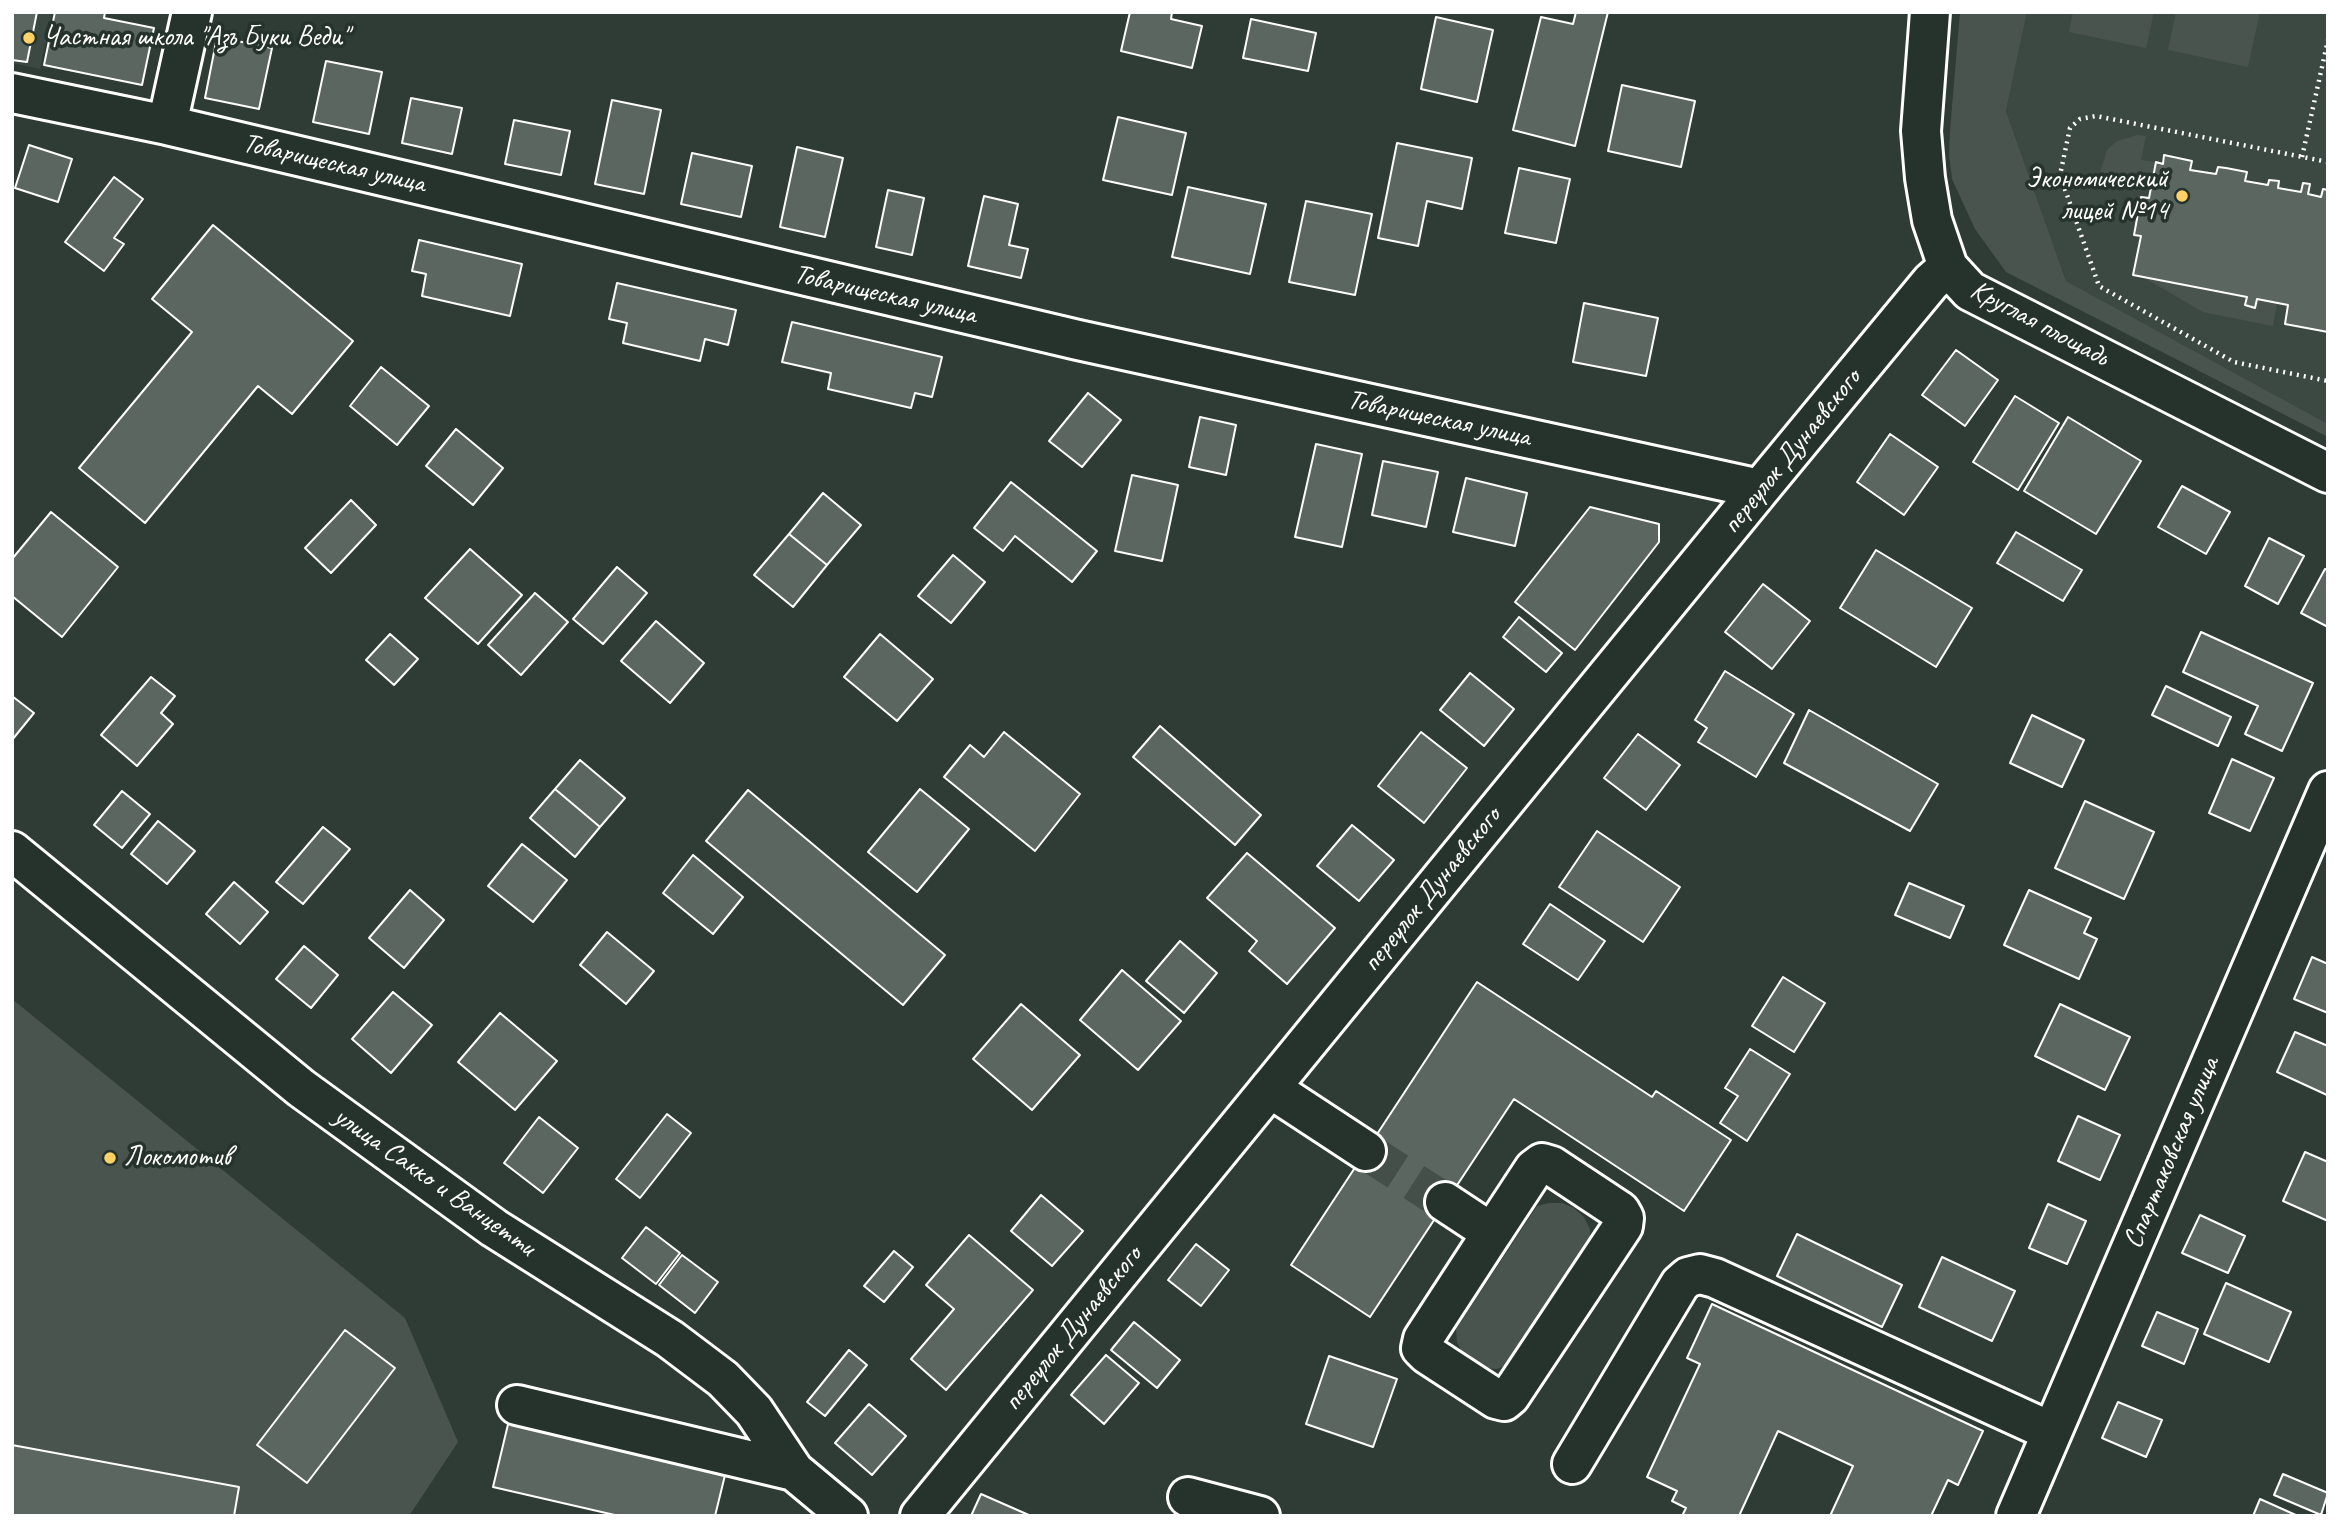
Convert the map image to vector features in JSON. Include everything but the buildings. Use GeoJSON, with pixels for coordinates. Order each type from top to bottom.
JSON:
{"type":"FeatureCollection","features":[{"type":"Feature","properties":{"kind":"street"},"geometry":{"type":"LineString","coordinates":[[167,125],[192,12]]}},
{"type":"Feature","properties":{"kind":"street","name":"Круглая площадь"},"geometry":{"type":"LineString","coordinates":[[1930,12],[1921,131],[1924,178],[1932,220],[1948,267],[1970,291],[2328,473]]}},
{"type":"Feature","properties":{"kind":"street","name":"Товарищеская улица"},"geometry":{"type":"LineString","coordinates":[[12,93],[167,125],[1078,340],[1760,489]]}},
{"type":"Feature","properties":{"kind":"street","name":"переулок Дунаевского"},"geometry":{"type":"LineString","coordinates":[[920,1516],[1760,489],[1931,282],[1948,267]]}},
{"type":"Feature","properties":{"kind":"street","name":"Спартаковская улица"},"geometry":{"type":"LineString","coordinates":[[2016,1516],[2328,791]]}},
{"type":"Feature","properties":{"kind":"street","name":"улица Сакко и Ванцетти"},"geometry":{"type":"LineString","coordinates":[[12,851],[301,1088],[494,1228],[670,1339],[723,1379],[754,1411],[794,1471],[848,1516]]}},
{"type":"Feature","properties":{"kind":"street"},"geometry":{"type":"LineString","coordinates":[[1278,1079],[1373,1141]]}},
{"type":"Feature","properties":{"kind":"street"},"geometry":{"type":"LineString","coordinates":[[1542,1163],[1552,1166],[1619,1211],[1624,1218],[1623,1226],[1510,1396],[1504,1401],[1484,1392],[1421,1348],[1423,1339],[1492,1233],[1534,1169],[1542,1163]]}},
{"type":"Feature","properties":{"kind":"street"},"geometry":{"type":"LineString","coordinates":[[1446,1202],[1492,1233]]}},
{"type":"Feature","properties":{"kind":"street"},"geometry":{"type":"LineString","coordinates":[[1572,1464],[1680,1284],[1688,1277],[1700,1275],[1715,1278],[2052,1432]]}},
{"type":"Feature","properties":{"kind":"street"},"geometry":{"type":"LineString","coordinates":[[516,1405],[794,1471]]}},
{"type":"Feature","properties":{"kind":"street"},"geometry":{"type":"LineString","coordinates":[[1188,1497],[1260,1516]]}},
{"type":"Feature","properties":{"kind":"path"},"geometry":{"type":"LineString","coordinates":[[2302,157],[2328,40]]}},
{"type":"Feature","properties":{"kind":"path"},"geometry":{"type":"LineString","coordinates":[[2328,162],[2096,116],[2080,119],[2070,128],[2060,175],[2099,286],[2234,362],[2328,381]]}},
{"type":"Feature","properties":{"kind":"shaded area","name":"Частная школа \"Азъ Буки Веди\""},"geometry":{"type":"Polygon","coordinates":[[[12,12],[52,12],[40,69],[12,63],[12,12]]]}},
{"type":"Feature","properties":{"kind":"shaded area"},"geometry":{"type":"Polygon","coordinates":[[[1960,12],[2027,12],[2006,111],[2066,281],[2328,424],[2328,437],[2006,272],[1975,229],[1952,179],[1950,130],[1960,12]]]}},
{"type":"Feature","properties":{"kind":"shaded area","name":"Экономический лицей №14"},"geometry":{"type":"Polygon","coordinates":[[[2027,12],[2328,12],[2328,424],[2066,281],[2006,111],[2027,12]]]}},
{"type":"Feature","properties":{"kind":"shaded area"},"geometry":{"type":"Polygon","coordinates":[[[2073,12],[2154,12],[2146,48],[2069,32],[2073,12]]]}},
{"type":"Feature","properties":{"kind":"shaded area"},"geometry":{"type":"Polygon","coordinates":[[[2176,12],[2260,12],[2248,67],[2168,50],[2176,12]]]}},
{"type":"Feature","properties":{"kind":"shaded area"},"geometry":{"type":"Polygon","coordinates":[[[2137,135],[2146,136],[2141,160],[2156,162],[2152,182],[2100,172],[2107,150],[2117,141],[2137,135]]]}},
{"type":"Feature","properties":{"kind":"shaded area"},"geometry":{"type":"Polygon","coordinates":[[[2143,277],[2247,297],[2245,305],[2255,308],[2257,299],[2277,303],[2273,326],[2203,312],[2143,277]]]}},
{"type":"Feature","properties":{"kind":"shaded area","name":"Локомотив"},"geometry":{"type":"Polygon","coordinates":[[[12,999],[405,1318],[458,1442],[409,1516],[12,1516],[12,999]]]}},
{"type":"Feature","properties":{"kind":"shaded area"},"geometry":{"type":"Polygon","coordinates":[[[1562,1203],[1574,1208],[1584,1217],[1590,1229],[1590,1242],[1509,1364],[1497,1369],[1484,1368],[1463,1354],[1457,1342],[1456,1329],[1537,1206],[1562,1203]]]}},
{"type":"Feature","properties":{"kind":"tunnel"},"geometry":{"type":"LineString","coordinates":[[1366,1151],[1445,1202]]}},
{"type":"Feature","properties":{"kind":"place","name":"Частная школа \"Азъ Буки Веди\""},"geometry":{"type":"Point","coordinates":[29,38]}},
{"type":"Feature","properties":{"kind":"place","name":"Экономический лицей №14"},"geometry":{"type":"Point","coordinates":[2182,196]}},
{"type":"Feature","properties":{"kind":"place","name":"Локомотив"},"geometry":{"type":"Point","coordinates":[110,1158]}}]}
